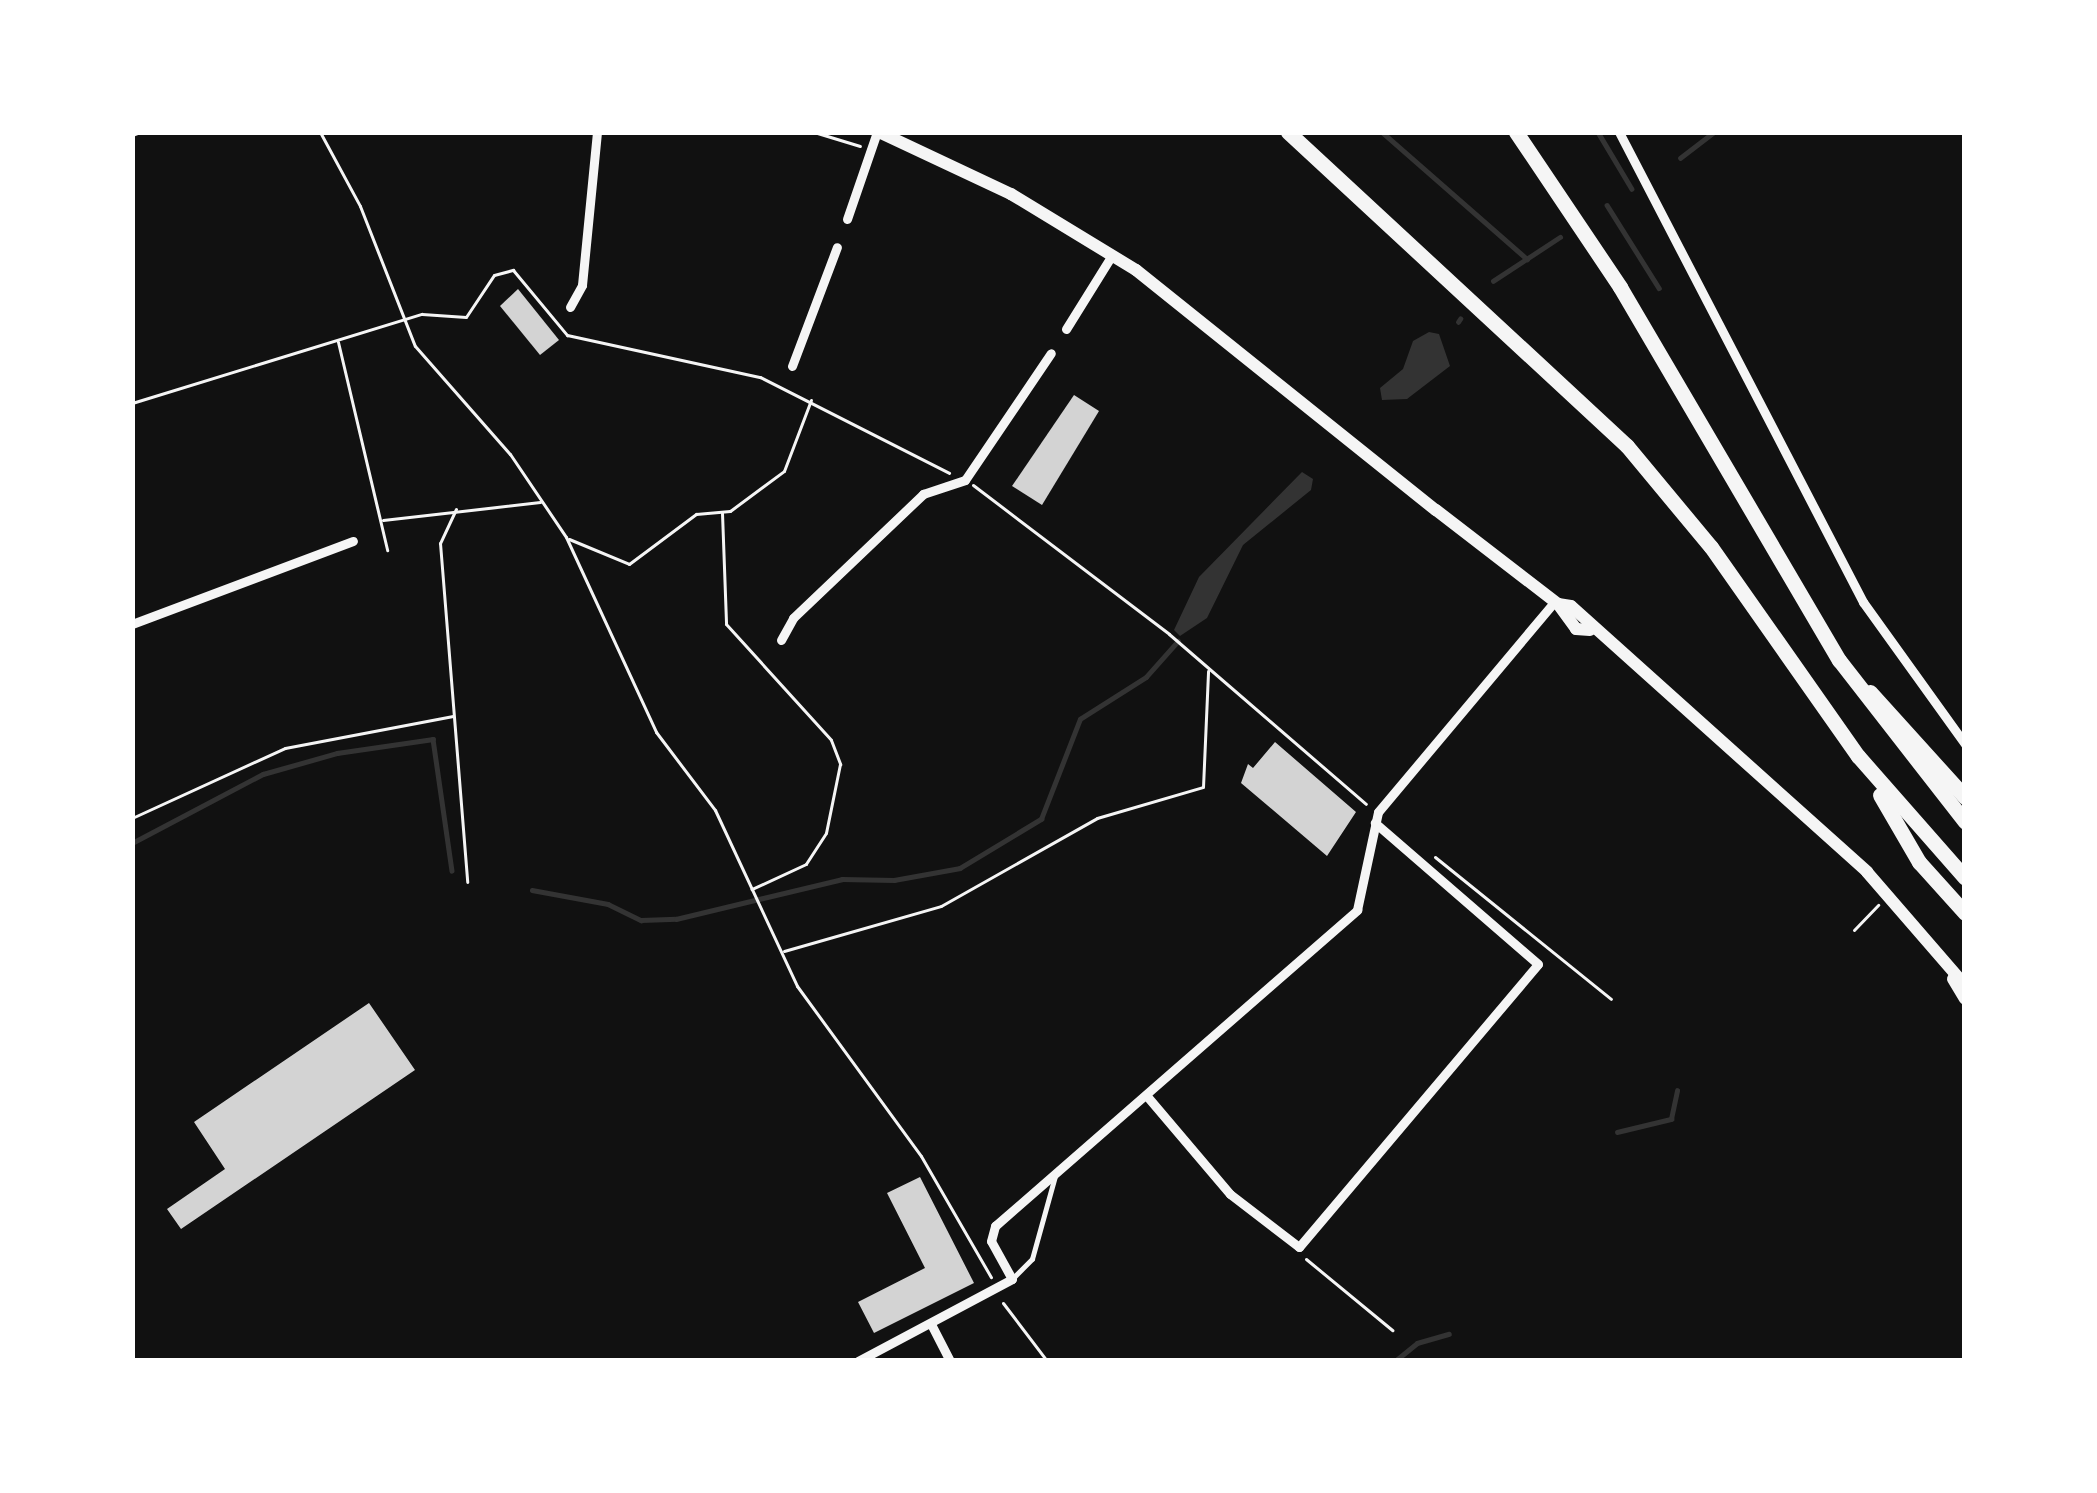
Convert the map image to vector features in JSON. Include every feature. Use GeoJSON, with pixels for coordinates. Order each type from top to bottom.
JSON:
{"type":"FeatureCollection","features":[{"type":"Feature","properties":{"kind":"highway"},"geometry":{"type":"LineString","coordinates":[[1288,132],[1423,248],[1627,446],[1711,547],[1858,755],[1965,878]]}},
{"type":"Feature","properties":{"kind":"highway"},"geometry":{"type":"LineString","coordinates":[[1516,132],[1620,287],[1839,660],[1965,822]]}},
{"type":"Feature","properties":{"kind":"highway"},"geometry":{"type":"LineString","coordinates":[[1839,660],[1965,797]]}},
{"type":"Feature","properties":{"kind":"highway"},"geometry":{"type":"LineString","coordinates":[[1858,755],[1918,862],[1965,913]]}},
{"type":"Feature","properties":{"kind":"street"},"geometry":{"type":"LineString","coordinates":[[570,307],[582,285],[597,132]]}},
{"type":"Feature","properties":{"kind":"street"},"geometry":{"type":"LineString","coordinates":[[847,218],[878,132],[964,169],[1112,255],[1556,603],[1579,612],[1590,630],[1868,872],[1965,985]]}},
{"type":"Feature","properties":{"kind":"street"},"geometry":{"type":"LineString","coordinates":[[1619,132],[1863,602],[1965,744]]}},
{"type":"Feature","properties":{"kind":"street"},"geometry":{"type":"LineString","coordinates":[[792,366],[837,247]]}},
{"type":"Feature","properties":{"kind":"street"},"geometry":{"type":"LineString","coordinates":[[1066,329],[1112,255]]}},
{"type":"Feature","properties":{"kind":"street"},"geometry":{"type":"LineString","coordinates":[[781,640],[793,618],[923,494],[965,480],[1051,353]]}},
{"type":"Feature","properties":{"kind":"street"},"geometry":{"type":"LineString","coordinates":[[132,625],[353,541]]}},
{"type":"Feature","properties":{"kind":"street"},"geometry":{"type":"LineString","coordinates":[[857,1361],[1012,1279],[992,1234],[1358,910],[1375,823],[1556,603]]}},
{"type":"Feature","properties":{"kind":"street"},"geometry":{"type":"LineString","coordinates":[[1146,1095],[1230,1194],[1299,1247],[1538,963],[1375,823]]}},
{"type":"Feature","properties":{"kind":"street"},"geometry":{"type":"LineString","coordinates":[[1937,952],[1965,999]]}},
{"type":"Feature","properties":{"kind":"street"},"geometry":{"type":"LineString","coordinates":[[931,1324],[950,1361]]}},
{"type":"Feature","properties":{"kind":"lane"},"geometry":{"type":"LineString","coordinates":[[1012,1279],[1032,1259],[1055,1174]]}},
{"type":"Feature","properties":{"kind":"path"},"geometry":{"type":"LineString","coordinates":[[132,135],[140,132]]}},
{"type":"Feature","properties":{"kind":"path"},"geometry":{"type":"LineString","coordinates":[[320,132],[361,206],[404,325],[566,537],[656,732],[715,810],[760,914],[819,1022],[969,1231],[992,1279]]}},
{"type":"Feature","properties":{"kind":"path"},"geometry":{"type":"LineString","coordinates":[[814,132],[856,145]]}},
{"type":"Feature","properties":{"kind":"path"},"geometry":{"type":"LineString","coordinates":[[132,403],[337,340],[404,325],[422,314],[466,317],[494,275],[513,270],[567,335],[728,368],[812,398],[965,480],[1169,634],[1367,805]]}},
{"type":"Feature","properties":{"kind":"path"},"geometry":{"type":"LineString","coordinates":[[337,340],[387,550]]}},
{"type":"Feature","properties":{"kind":"path"},"geometry":{"type":"LineString","coordinates":[[566,537],[629,564],[696,514],[722,513],[784,471],[812,398]]}},
{"type":"Feature","properties":{"kind":"path"},"geometry":{"type":"LineString","coordinates":[[380,520],[542,502]]}},
{"type":"Feature","properties":{"kind":"path"},"geometry":{"type":"LineString","coordinates":[[456,509],[440,543],[467,882]]}},
{"type":"Feature","properties":{"kind":"path"},"geometry":{"type":"LineString","coordinates":[[722,513],[726,624],[832,740],[840,764],[826,833],[806,864],[749,890]]}},
{"type":"Feature","properties":{"kind":"path"},"geometry":{"type":"LineString","coordinates":[[782,952],[941,906],[1097,818],[1203,787],[1208,670]]}},
{"type":"Feature","properties":{"kind":"path"},"geometry":{"type":"LineString","coordinates":[[132,818],[285,748],[454,716]]}},
{"type":"Feature","properties":{"kind":"path"},"geometry":{"type":"LineString","coordinates":[[1421,845],[1612,999]]}},
{"type":"Feature","properties":{"kind":"path"},"geometry":{"type":"LineString","coordinates":[[1299,1247],[1393,1330]]}},
{"type":"Feature","properties":{"kind":"path"},"geometry":{"type":"LineString","coordinates":[[1003,1303],[1047,1361]]}},
{"type":"Feature","properties":{"kind":"shaded area"},"geometry":{"type":"Polygon","coordinates":[[[1429,332],[1439,334],[1450,366],[1407,399],[1382,400],[1380,388],[1403,369],[1413,341],[1429,332]]]}},
{"type":"Feature","properties":{"kind":"shaded area"},"geometry":{"type":"Polygon","coordinates":[[[1302,472],[1313,479],[1311,490],[1243,545],[1207,618],[1180,636],[1174,630],[1199,577],[1302,472]]]}},
{"type":"Feature","properties":{"kind":"building"},"geometry":{"type":"Polygon","coordinates":[[[518,289],[559,340],[540,355],[500,306],[518,289]]]}},
{"type":"Feature","properties":{"kind":"building"},"geometry":{"type":"Polygon","coordinates":[[[1074,395],[1099,411],[1042,505],[1012,486],[1074,395]]]}},
{"type":"Feature","properties":{"kind":"building"},"geometry":{"type":"Polygon","coordinates":[[[1275,742],[1356,812],[1327,856],[1241,783],[1248,764],[1253,768],[1275,742]]]}},
{"type":"Feature","properties":{"kind":"building"},"geometry":{"type":"Polygon","coordinates":[[[369,1003],[415,1070],[181,1229],[167,1209],[225,1169],[194,1122],[369,1003]]]}},
{"type":"Feature","properties":{"kind":"building"},"geometry":{"type":"Polygon","coordinates":[[[920,1177],[974,1283],[874,1333],[858,1302],[925,1268],[887,1193],[920,1177]]]}},
{"type":"Feature","properties":{"kind":"waterway"},"geometry":{"type":"LineString","coordinates":[[1382,132],[1527,259]]}},
{"type":"Feature","properties":{"kind":"waterway"},"geometry":{"type":"LineString","coordinates":[[1598,132],[1632,189]]}},
{"type":"Feature","properties":{"kind":"waterway"},"geometry":{"type":"LineString","coordinates":[[1680,158],[1714,132]]}},
{"type":"Feature","properties":{"kind":"waterway"},"geometry":{"type":"LineString","coordinates":[[1607,205],[1659,288]]}},
{"type":"Feature","properties":{"kind":"waterway"},"geometry":{"type":"LineString","coordinates":[[1493,281],[1560,237]]}},
{"type":"Feature","properties":{"kind":"waterway"},"geometry":{"type":"LineString","coordinates":[[532,890],[608,904],[641,920],[676,919],[842,879],[894,880],[960,868],[1041,819],[1080,719],[1146,677],[1178,641]]}},
{"type":"Feature","properties":{"kind":"waterway"},"geometry":{"type":"LineString","coordinates":[[132,843],[263,774],[337,753],[433,739],[452,871]]}},
{"type":"Feature","properties":{"kind":"waterway"},"geometry":{"type":"LineString","coordinates":[[1617,1132],[1671,1119],[1677,1091]]}},
{"type":"Feature","properties":{"kind":"waterway"},"geometry":{"type":"LineString","coordinates":[[1395,1361],[1417,1343],[1449,1334]]}}]}
